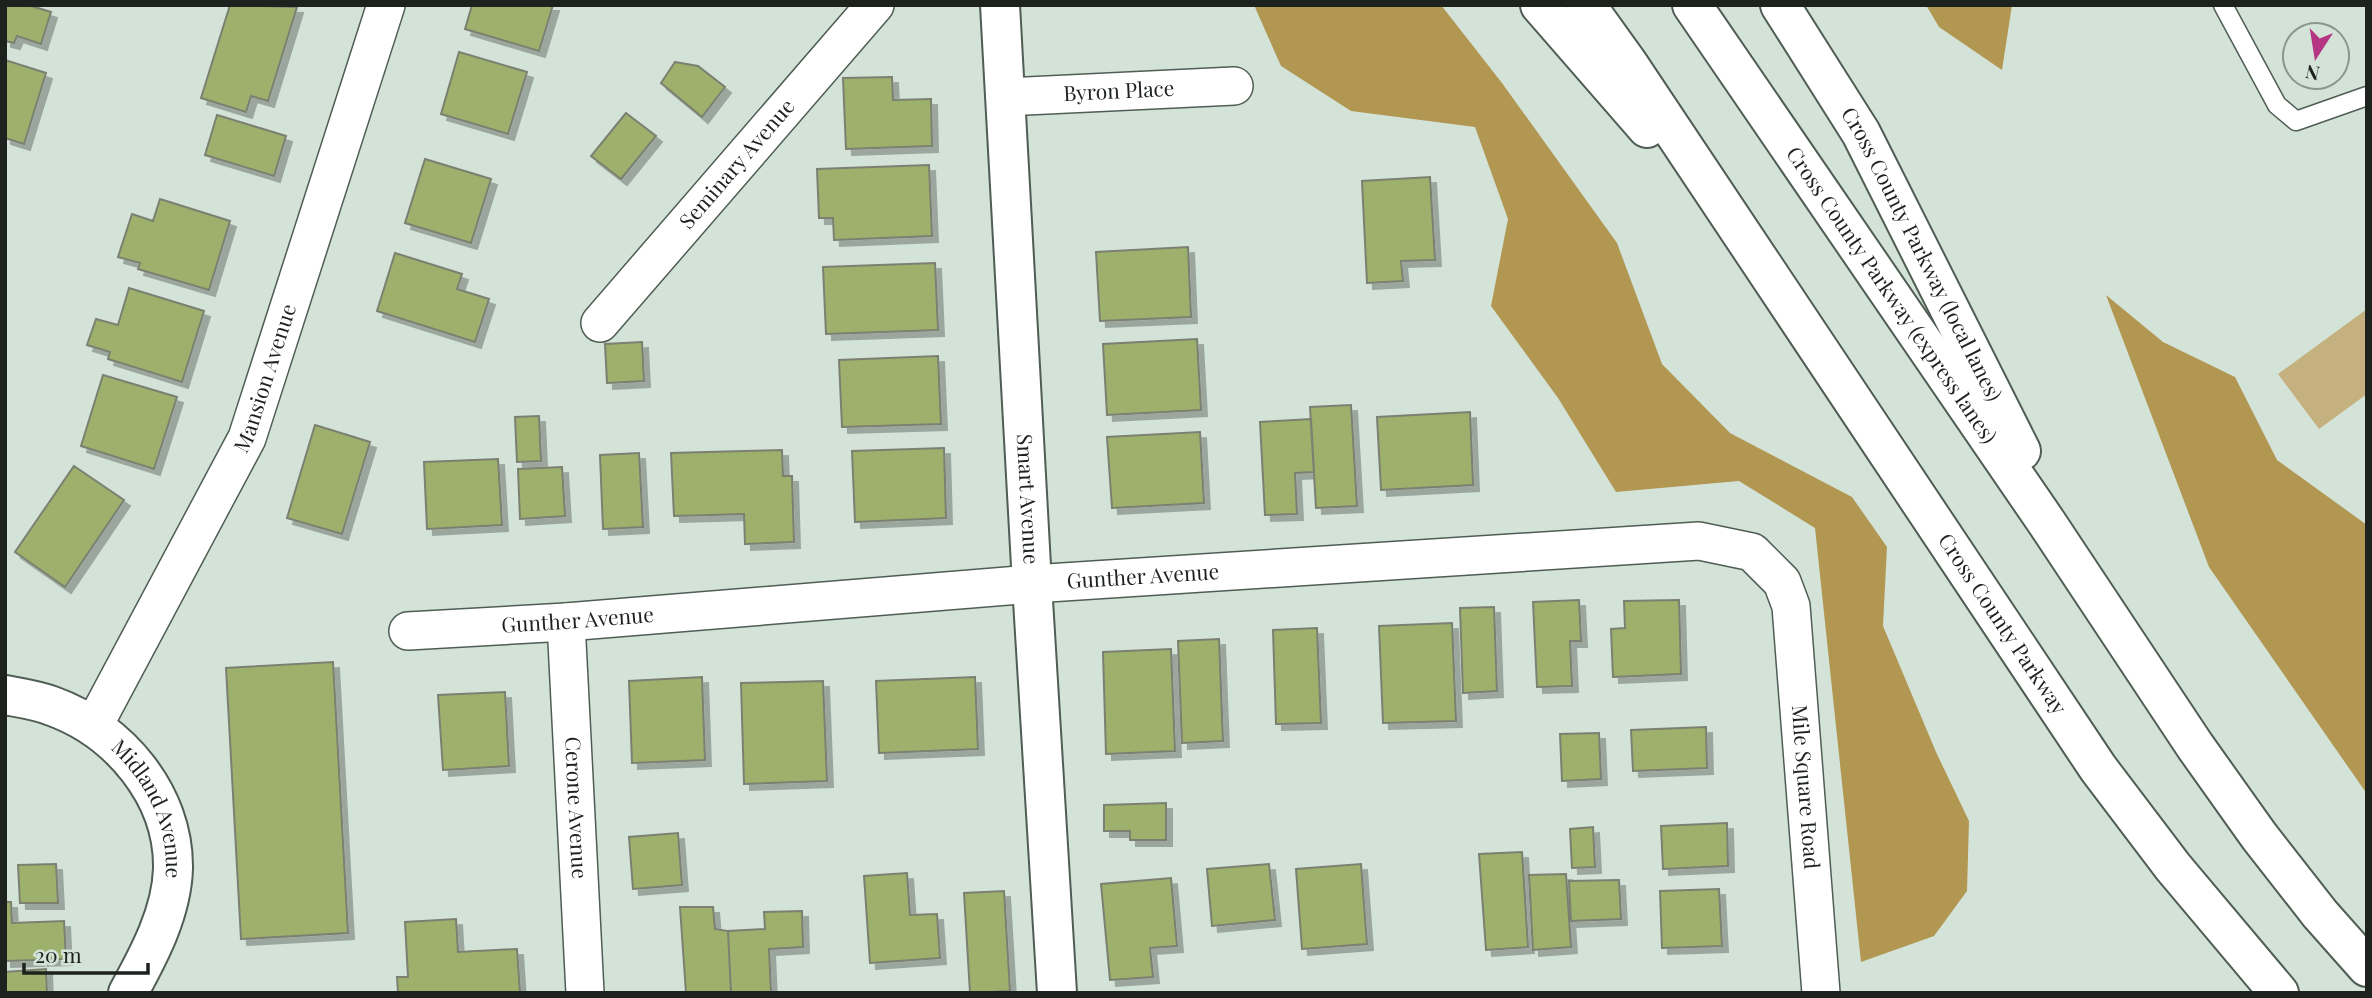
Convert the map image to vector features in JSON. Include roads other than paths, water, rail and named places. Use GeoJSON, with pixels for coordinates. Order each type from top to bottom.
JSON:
{"type":"FeatureCollection","features":[{"type":"Feature","properties":{"kind":"main road","name":"Smart Avenue"},"geometry":{"type":"LineString","coordinates":[[1000,5],[1058,993]]}},
{"type":"Feature","properties":{"kind":"main road"},"geometry":{"type":"LineString","coordinates":[[1540,5],[1744,240]]}},
{"type":"Feature","properties":{"kind":"main road"},"geometry":{"type":"LineString","coordinates":[[1586,5],[1627,62],[1744,240]]}},
{"type":"Feature","properties":{"kind":"main road","name":"Cross County Parkway (express lanes)"},"geometry":{"type":"LineString","coordinates":[[1692,5],[2088,584]]}},
{"type":"Feature","properties":{"kind":"main road","name":"Cross County Parkway (local lanes)"},"geometry":{"type":"LineString","coordinates":[[1780,5],[1861,133],[2088,584]]}},
{"type":"Feature","properties":{"kind":"main road","name":"Cross County Parkway"},"geometry":{"type":"LineString","coordinates":[[1744,240],[2098,768],[2173,867],[2279,993]]}},
{"type":"Feature","properties":{"kind":"main road"},"geometry":{"type":"LineString","coordinates":[[2088,584],[2195,746],[2259,836],[2320,914],[2367,967]]}},
{"type":"Feature","properties":{"kind":"main road","name":"Midland Avenue"},"geometry":{"type":"LineString","coordinates":[[5,695],[54,706],[93,727],[131,759],[158,797],[172,845],[173,870],[165,911],[147,958],[128,993]]}},
{"type":"Feature","properties":{"kind":"street","name":"Mansion Avenue"},"geometry":{"type":"LineString","coordinates":[[93,727],[247,438],[386,5]]}},
{"type":"Feature","properties":{"kind":"street","name":"Seminary Avenue"},"geometry":{"type":"LineString","coordinates":[[600,323],[875,5]]}},
{"type":"Feature","properties":{"kind":"street","name":"Byron Place"},"geometry":{"type":"LineString","coordinates":[[1005,97],[1234,86]]}},
{"type":"Feature","properties":{"kind":"street","name":"Gunther Avenue"},"geometry":{"type":"LineString","coordinates":[[408,631],[565,622],[1032,584],[1699,541],[1752,552],[1782,582]]}},
{"type":"Feature","properties":{"kind":"street","name":"Mile Square Road"},"geometry":{"type":"LineString","coordinates":[[1782,582],[1791,606],[1821,993]]}},
{"type":"Feature","properties":{"kind":"street","name":"Cerone Avenue"},"geometry":{"type":"LineString","coordinates":[[565,622],[585,993]]}},
{"type":"Feature","properties":{"kind":"lane"},"geometry":{"type":"LineString","coordinates":[[2223,5],[2277,105],[2296,121],[2367,96]]}}]}
